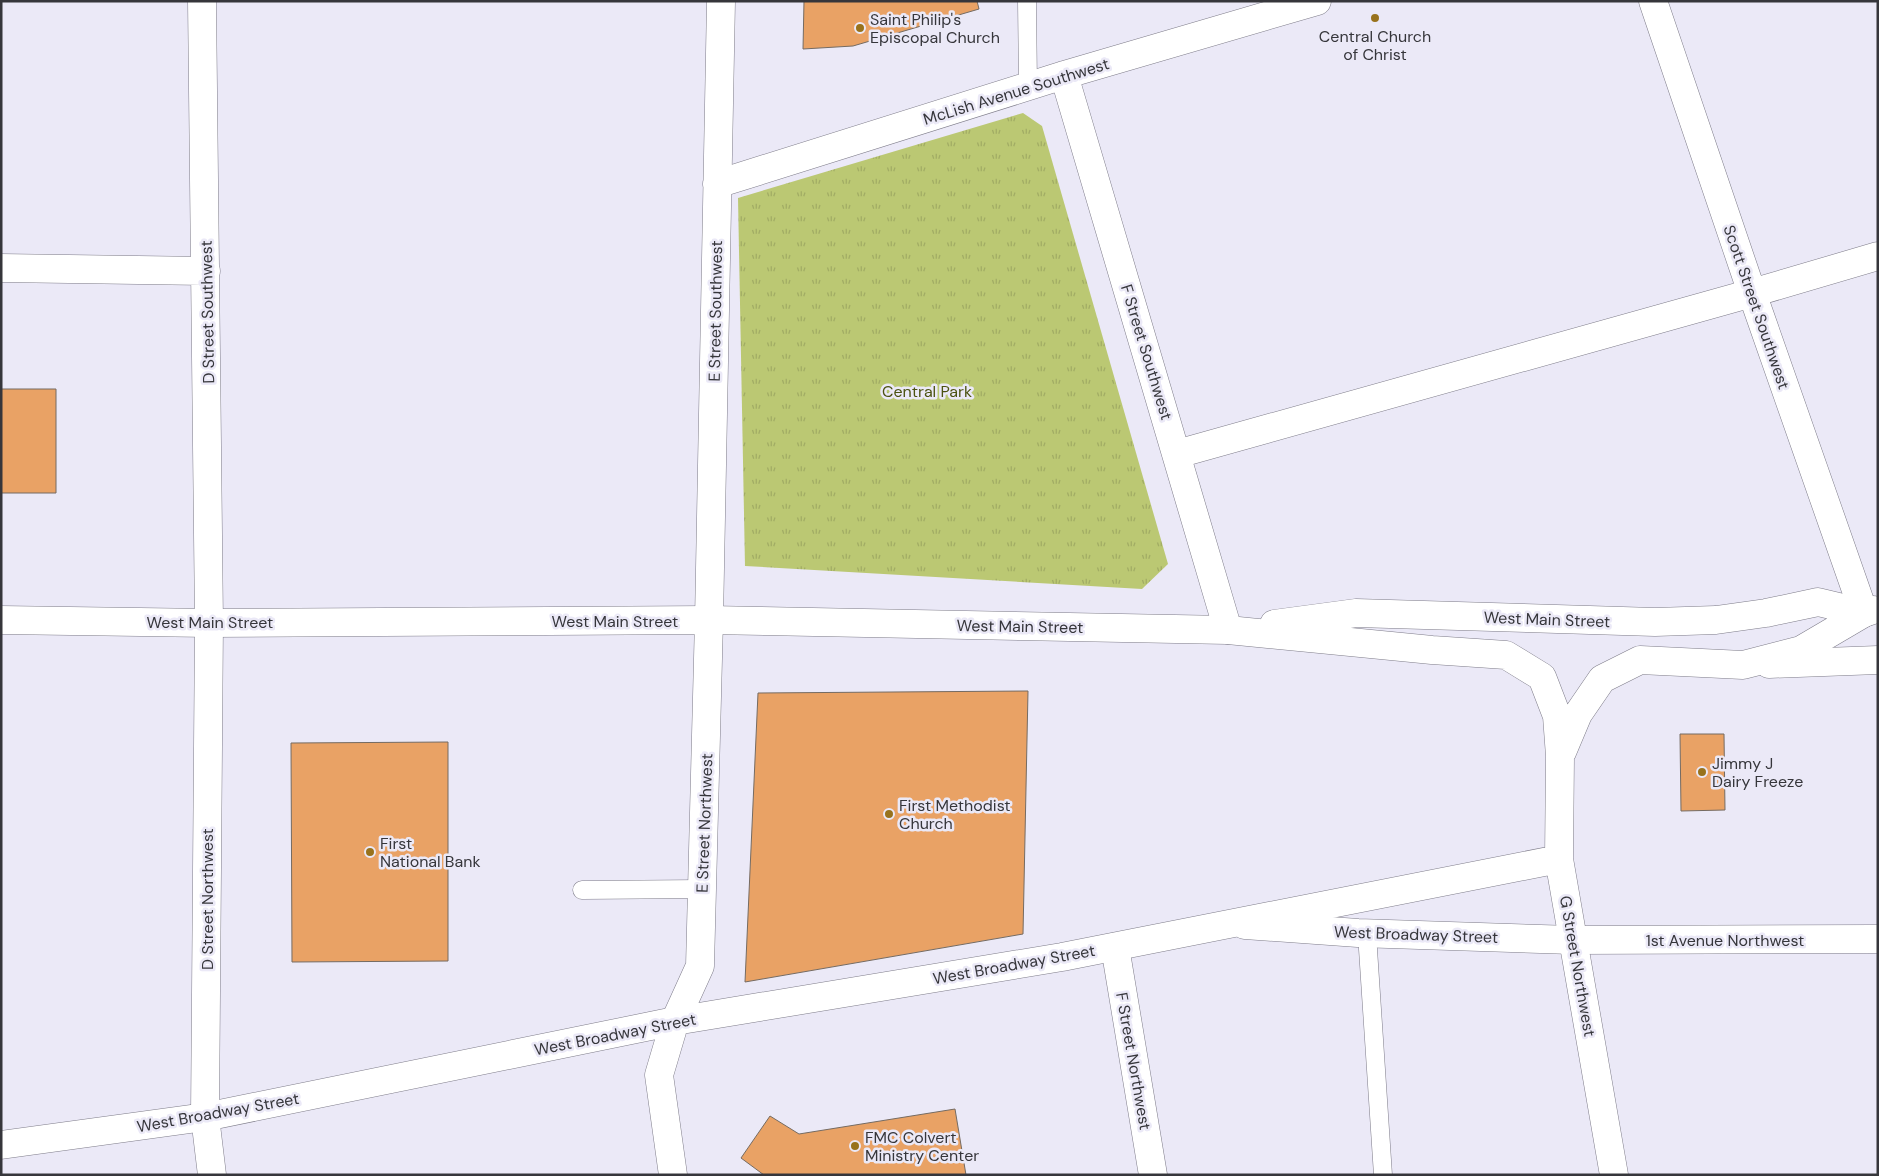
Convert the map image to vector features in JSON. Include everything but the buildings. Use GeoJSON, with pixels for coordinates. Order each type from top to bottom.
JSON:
{"type":"FeatureCollection","features":[{"type":"Feature","properties":{"kind":"street","name":"D Street Southwest"},"geometry":{"type":"LineString","coordinates":[[202,1],[209,622]]}},
{"type":"Feature","properties":{"kind":"street","name":"E Street Southwest"},"geometry":{"type":"LineString","coordinates":[[709,620],[721,1]]}},
{"type":"Feature","properties":{"kind":"street","name":"McLish Avenue Southwest"},"geometry":{"type":"LineString","coordinates":[[717,184],[1028,87],[1273,7],[1316,1]]}},
{"type":"Feature","properties":{"kind":"street","name":"Scott Street Southwest"},"geometry":{"type":"LineString","coordinates":[[1653,1],[1752,294],[1871,610]]}},
{"type":"Feature","properties":{"kind":"street","name":"F Street Southwest"},"geometry":{"type":"LineString","coordinates":[[1064,75],[1228,630]]}},
{"type":"Feature","properties":{"kind":"street"},"geometry":{"type":"LineString","coordinates":[[1177,454],[1752,294],[1878,256]]}},
{"type":"Feature","properties":{"kind":"street"},"geometry":{"type":"LineString","coordinates":[[1,268],[206,271]]}},
{"type":"Feature","properties":{"kind":"street","name":"West Main Street"},"geometry":{"type":"LineString","coordinates":[[1228,630],[1356,613],[1655,622],[1724,619],[1766,613],[1818,602],[1871,610]]}},
{"type":"Feature","properties":{"kind":"street"},"geometry":{"type":"LineString","coordinates":[[1743,665],[1801,650],[1871,610]]}},
{"type":"Feature","properties":{"kind":"street","name":"West Main Street"},"geometry":{"type":"LineString","coordinates":[[1,620],[209,622],[709,620],[1228,630],[1432,650],[1506,655],[1542,677],[1556,716],[1560,756]]}},
{"type":"Feature","properties":{"kind":"street","name":"E Street Northwest"},"geometry":{"type":"LineString","coordinates":[[673,1175],[659,1075],[675,1021],[700,966],[709,620]]}},
{"type":"Feature","properties":{"kind":"street","name":"D Street Northwest"},"geometry":{"type":"LineString","coordinates":[[209,622],[205,1116],[212,1175]]}},
{"type":"Feature","properties":{"kind":"street"},"geometry":{"type":"LineString","coordinates":[[1560,756],[1578,714],[1602,680],[1640,660],[1743,665],[1878,660]]}},
{"type":"Feature","properties":{"kind":"street","name":"G Street Northwest"},"geometry":{"type":"LineString","coordinates":[[1560,756],[1559,859],[1614,1175]]}},
{"type":"Feature","properties":{"kind":"street","name":"West Broadway Street"},"geometry":{"type":"LineString","coordinates":[[1,1145],[205,1116],[675,1021],[1115,947],[1559,859]]}},
{"type":"Feature","properties":{"kind":"street","name":"West Broadway Street"},"geometry":{"type":"LineString","coordinates":[[1229,924],[1367,934],[1573,940]]}},
{"type":"Feature","properties":{"kind":"street","name":"1st Avenue Northwest"},"geometry":{"type":"LineString","coordinates":[[1573,940],[1878,939]]}},
{"type":"Feature","properties":{"kind":"street","name":"F Street Northwest"},"geometry":{"type":"LineString","coordinates":[[1115,947],[1153,1175]]}},
{"type":"Feature","properties":{"kind":"lane"},"geometry":{"type":"LineString","coordinates":[[1027,1],[1028,87]]}},
{"type":"Feature","properties":{"kind":"lane"},"geometry":{"type":"LineString","coordinates":[[582,890],[702,890]]}},
{"type":"Feature","properties":{"kind":"lane"},"geometry":{"type":"LineString","coordinates":[[1367,934],[1383,1175]]}},
{"type":"Feature","properties":{"kind":"green space","name":"Central Park"},"geometry":{"type":"Polygon","coordinates":[[[1023,113],[1042,126],[1168,564],[1142,589],[745,566],[738,198],[1023,113]]]}},
{"type":"Feature","properties":{"kind":"place","name":"Central Church of Christ"},"geometry":{"type":"Point","coordinates":[1375,18]}},
{"type":"Feature","properties":{"kind":"place","name":"Saint Philip's Episcopal Church"},"geometry":{"type":"Point","coordinates":[860,28]}},
{"type":"Feature","properties":{"kind":"place","name":"Jimmy J Dairy Freeze"},"geometry":{"type":"Point","coordinates":[1702,772]}},
{"type":"Feature","properties":{"kind":"place","name":"First Methodist Church"},"geometry":{"type":"Point","coordinates":[889,814]}},
{"type":"Feature","properties":{"kind":"place","name":"First National Bank"},"geometry":{"type":"Point","coordinates":[370,852]}},
{"type":"Feature","properties":{"kind":"place","name":"FMC Colvert Ministry Center"},"geometry":{"type":"Point","coordinates":[855,1146]}}]}
